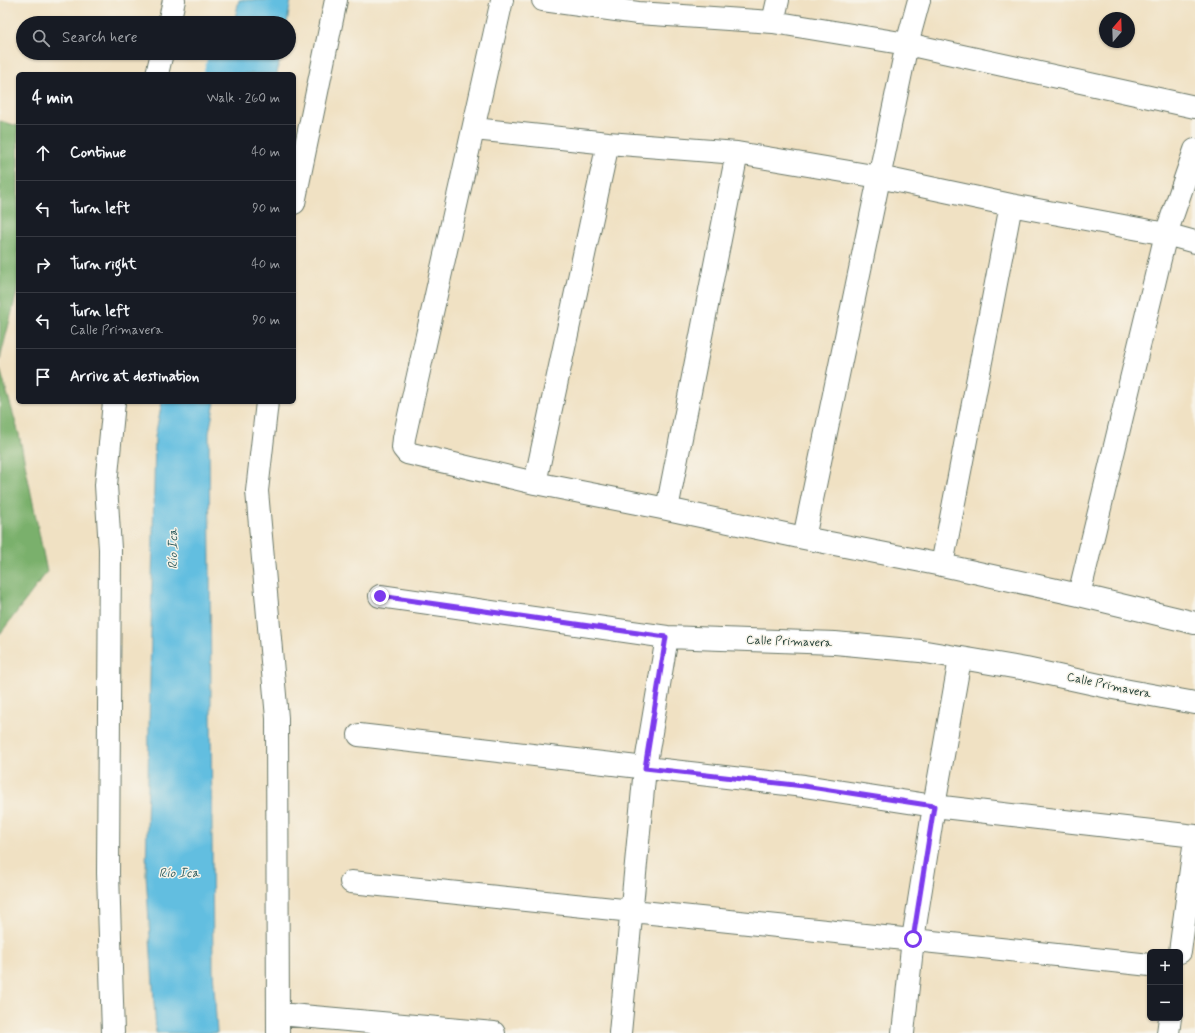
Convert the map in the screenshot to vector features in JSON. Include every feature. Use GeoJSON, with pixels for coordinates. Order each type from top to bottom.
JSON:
{"type":"FeatureCollection","features":[{"type":"Feature","properties":{"kind":"street"},"geometry":{"type":"LineString","coordinates":[[171,16],[174,0]]}},
{"type":"Feature","properties":{"kind":"street"},"geometry":{"type":"LineString","coordinates":[[296,193],[336,0]]}},
{"type":"Feature","properties":{"kind":"street"},"geometry":{"type":"LineString","coordinates":[[502,0],[403,448],[407,453],[535,483],[804,538],[942,564],[1195,623]]}},
{"type":"Feature","properties":{"kind":"street"},"geometry":{"type":"LineString","coordinates":[[544,0],[639,6],[774,22],[907,44],[1195,107]]}},
{"type":"Feature","properties":{"kind":"street"},"geometry":{"type":"LineString","coordinates":[[774,22],[778,0]]}},
{"type":"Feature","properties":{"kind":"street"},"geometry":{"type":"LineString","coordinates":[[804,538],[907,44],[919,0]]}},
{"type":"Feature","properties":{"kind":"street"},"geometry":{"type":"LineString","coordinates":[[157,72],[160,60]]}},
{"type":"Feature","properties":{"kind":"street"},"geometry":{"type":"LineString","coordinates":[[474,129],[608,143],[737,153],[879,177],[1011,205],[1166,234],[1195,242]]}},
{"type":"Feature","properties":{"kind":"street"},"geometry":{"type":"LineString","coordinates":[[535,483],[608,143]]}},
{"type":"Feature","properties":{"kind":"street"},"geometry":{"type":"LineString","coordinates":[[1079,595],[1166,234],[1195,150]]}},
{"type":"Feature","properties":{"kind":"street"},"geometry":{"type":"LineString","coordinates":[[667,509],[737,153]]}},
{"type":"Feature","properties":{"kind":"street"},"geometry":{"type":"LineString","coordinates":[[942,564],[1011,205]]}},
{"type":"Feature","properties":{"kind":"street"},"geometry":{"type":"LineString","coordinates":[[113,1033],[108,873],[110,549],[106,485],[114,404]]}},
{"type":"Feature","properties":{"kind":"street"},"geometry":{"type":"LineString","coordinates":[[267,404],[257,491],[277,718],[279,1023],[494,1033]]}},
{"type":"Feature","properties":{"kind":"street","name":"Calle Primavera"},"geometry":{"type":"LineString","coordinates":[[380,596],[666,637],[835,643],[920,651],[1026,669],[1195,704]]}},
{"type":"Feature","properties":{"kind":"street"},"geometry":{"type":"LineString","coordinates":[[620,1033],[645,768],[666,637]]}},
{"type":"Feature","properties":{"kind":"street"},"geometry":{"type":"LineString","coordinates":[[903,1033],[913,939],[934,806],[960,659]]}},
{"type":"Feature","properties":{"kind":"street"},"geometry":{"type":"LineString","coordinates":[[358,735],[804,786],[934,806],[1195,837],[1180,949]]}},
{"type":"Feature","properties":{"kind":"street"},"geometry":{"type":"LineString","coordinates":[[351,882],[631,912],[913,939],[1147,965]]}},
{"type":"Feature","properties":{"kind":"street"},"geometry":{"type":"LineString","coordinates":[[1168,1033],[1170,1021]]}},
{"type":"Feature","properties":{"kind":"green space"},"geometry":{"type":"Polygon","coordinates":[[[0,121],[16,125],[16,296],[0,359],[0,121]]]}},
{"type":"Feature","properties":{"kind":"green space"},"geometry":{"type":"Polygon","coordinates":[[[0,369],[19,434],[47,572],[0,634],[0,369]]]}},
{"type":"Feature","properties":{"kind":"water"},"geometry":{"type":"Polygon","coordinates":[[[239,0],[291,0],[288,16],[236,16],[239,0]]]}},
{"type":"Feature","properties":{"kind":"water"},"geometry":{"type":"Polygon","coordinates":[[[228,60],[280,60],[277,72],[225,72],[228,60]]]}},
{"type":"Feature","properties":{"kind":"water","name":"Río Ica"},"geometry":{"type":"Polygon","coordinates":[[[162,404],[215,404],[209,433],[213,970],[217,1033],[156,1033],[146,874],[155,436],[162,404]]]}},
{"type":"Feature","properties":{"kind":"waterway","name":"Río Ica"},"geometry":{"type":"LineString","coordinates":[[224,72],[227,60]]}},
{"type":"Feature","properties":{"kind":"route"},"geometry":{"type":"LineString","coordinates":[[380,596],[666,637],[645,768],[804,786],[934,806],[913,939]]}}]}
